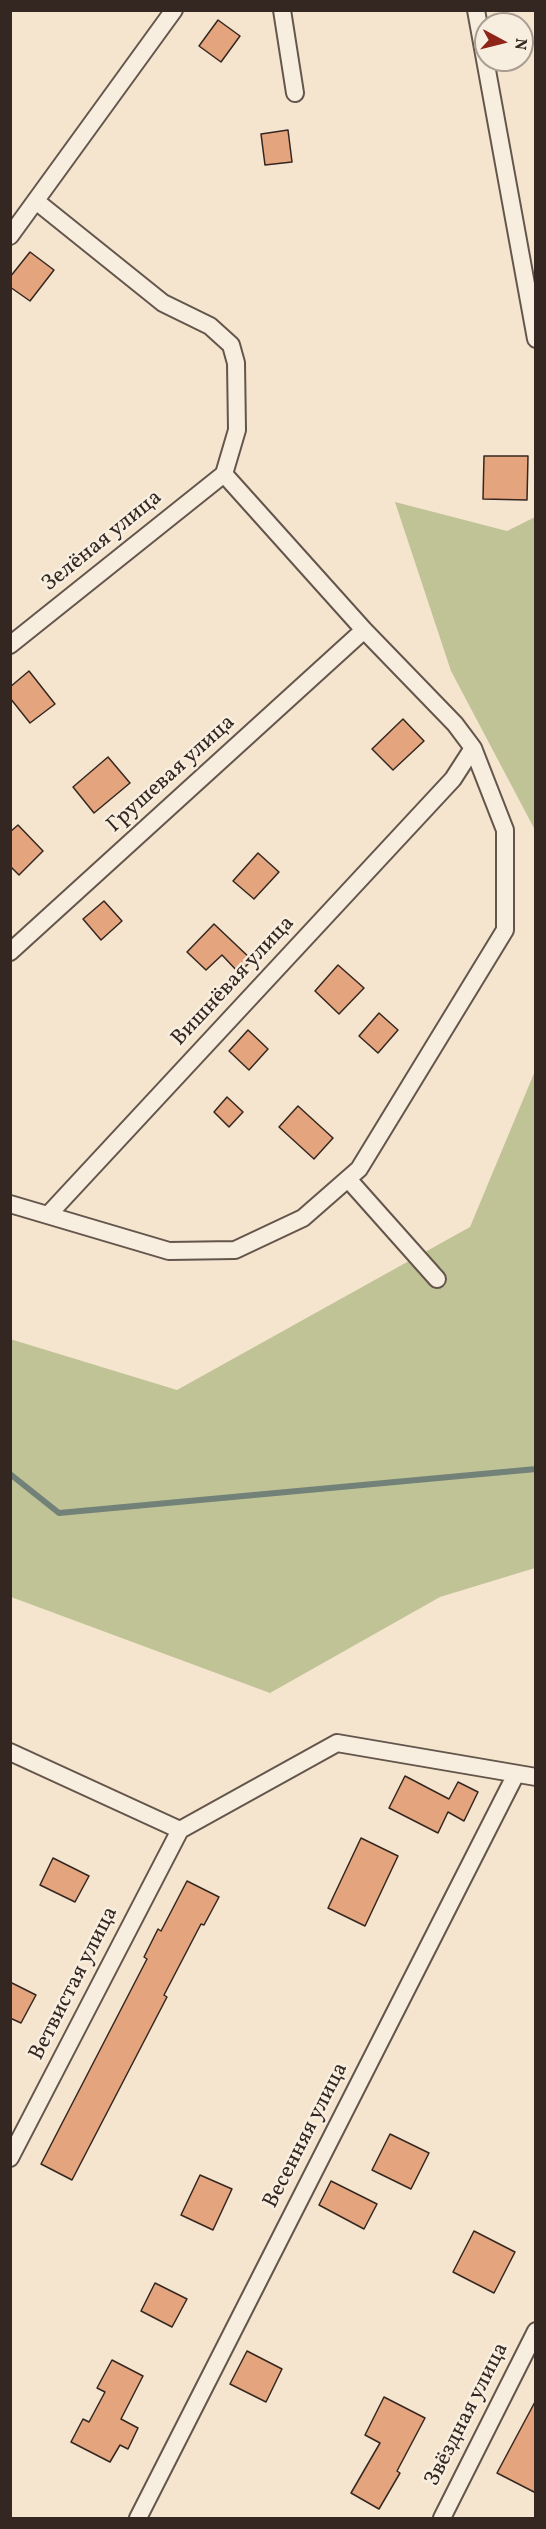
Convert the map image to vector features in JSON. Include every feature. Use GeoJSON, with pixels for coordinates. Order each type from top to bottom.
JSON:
{"type":"FeatureCollection","features":[{"type":"Feature","properties":{"kind":"street"},"geometry":{"type":"LineString","coordinates":[[10,236],[174,10]]}},
{"type":"Feature","properties":{"kind":"street"},"geometry":{"type":"LineString","coordinates":[[282,10],[294,93]]}},
{"type":"Feature","properties":{"kind":"street"},"geometry":{"type":"LineString","coordinates":[[476,10],[536,339]]}},
{"type":"Feature","properties":{"kind":"street"},"geometry":{"type":"LineString","coordinates":[[10,1204],[169,1251],[235,1250],[303,1218],[359,1169],[505,930],[505,830],[472,748],[455,724],[364,630],[224,474],[237,430],[236,363],[231,345],[210,326],[162,303],[36,201]]}},
{"type":"Feature","properties":{"kind":"street","name":"Зелёная улица"},"geometry":{"type":"LineString","coordinates":[[10,645],[224,474]]}},
{"type":"Feature","properties":{"kind":"street","name":"Грушевая улица"},"geometry":{"type":"LineString","coordinates":[[10,952],[364,630]]}},
{"type":"Feature","properties":{"kind":"street","name":"Вишнёвая улица"},"geometry":{"type":"LineString","coordinates":[[48,1215],[453,779],[472,748]]}},
{"type":"Feature","properties":{"kind":"street"},"geometry":{"type":"LineString","coordinates":[[348,1179],[437,1279]]}},
{"type":"Feature","properties":{"kind":"street"},"geometry":{"type":"LineString","coordinates":[[10,1752],[180,1830],[337,1743],[536,1777]]}},
{"type":"Feature","properties":{"kind":"street","name":"Весенняя улица"},"geometry":{"type":"LineString","coordinates":[[138,2518],[516,1774]]}},
{"type":"Feature","properties":{"kind":"street","name":"Ветвистая улица"},"geometry":{"type":"LineString","coordinates":[[10,2158],[180,1830]]}},
{"type":"Feature","properties":{"kind":"street","name":"Звёздная улица"},"geometry":{"type":"LineString","coordinates":[[441,2518],[536,2331]]}},
{"type":"Feature","properties":{"kind":"green space"},"geometry":{"type":"Polygon","coordinates":[[[395,502],[507,531],[535,517],[535,830],[451,671],[395,502]]]}},
{"type":"Feature","properties":{"kind":"green space"},"geometry":{"type":"Polygon","coordinates":[[[535,1071],[535,1568],[440,1597],[270,1693],[11,1597],[10,1339],[177,1390],[470,1227],[535,1071]]]}},
{"type":"Feature","properties":{"kind":"building"},"geometry":{"type":"Polygon","coordinates":[[[218,20],[240,36],[221,62],[199,46],[218,20]]]}},
{"type":"Feature","properties":{"kind":"building"},"geometry":{"type":"Polygon","coordinates":[[[288,130],[292,162],[265,165],[261,134],[288,130]]]}},
{"type":"Feature","properties":{"kind":"building"},"geometry":{"type":"Polygon","coordinates":[[[30,252],[54,270],[30,301],[10,287],[10,277],[30,252]]]}},
{"type":"Feature","properties":{"kind":"building"},"geometry":{"type":"Polygon","coordinates":[[[484,456],[528,456],[527,500],[483,499],[484,456]]]}},
{"type":"Feature","properties":{"kind":"building"},"geometry":{"type":"Polygon","coordinates":[[[29,671],[55,704],[30,723],[10,698],[10,687],[29,671]]]}},
{"type":"Feature","properties":{"kind":"building"},"geometry":{"type":"Polygon","coordinates":[[[403,719],[424,741],[393,770],[372,749],[403,719]]]}},
{"type":"Feature","properties":{"kind":"building"},"geometry":{"type":"Polygon","coordinates":[[[108,757],[130,783],[94,813],[73,787],[108,757]]]}},
{"type":"Feature","properties":{"kind":"building"},"geometry":{"type":"Polygon","coordinates":[[[18,825],[43,851],[19,875],[10,866],[10,832],[18,825]]]}},
{"type":"Feature","properties":{"kind":"building"},"geometry":{"type":"Polygon","coordinates":[[[258,853],[279,872],[254,899],[233,881],[258,853]]]}},
{"type":"Feature","properties":{"kind":"building"},"geometry":{"type":"Polygon","coordinates":[[[104,901],[122,921],[101,940],[83,919],[104,901]]]}},
{"type":"Feature","properties":{"kind":"building"},"geometry":{"type":"Polygon","coordinates":[[[214,924],[252,960],[239,973],[222,955],[206,970],[187,952],[214,924]]]}},
{"type":"Feature","properties":{"kind":"building"},"geometry":{"type":"Polygon","coordinates":[[[338,965],[364,988],[339,1014],[315,991],[338,965]]]}},
{"type":"Feature","properties":{"kind":"building"},"geometry":{"type":"Polygon","coordinates":[[[379,1013],[398,1030],[378,1053],[359,1036],[379,1013]]]}},
{"type":"Feature","properties":{"kind":"building"},"geometry":{"type":"Polygon","coordinates":[[[248,1030],[268,1049],[249,1070],[229,1051],[248,1030]]]}},
{"type":"Feature","properties":{"kind":"building"},"geometry":{"type":"Polygon","coordinates":[[[227,1097],[243,1112],[229,1127],[214,1112],[227,1097]]]}},
{"type":"Feature","properties":{"kind":"building"},"geometry":{"type":"Polygon","coordinates":[[[298,1106],[333,1138],[314,1159],[279,1127],[298,1106]]]}},
{"type":"Feature","properties":{"kind":"building"},"geometry":{"type":"Polygon","coordinates":[[[405,1776],[449,1799],[458,1782],[478,1792],[464,1821],[448,1812],[438,1833],[389,1808],[405,1776]]]}},
{"type":"Feature","properties":{"kind":"building"},"geometry":{"type":"Polygon","coordinates":[[[361,1838],[398,1856],[365,1926],[328,1908],[361,1838]]]}},
{"type":"Feature","properties":{"kind":"building"},"geometry":{"type":"Polygon","coordinates":[[[53,1858],[89,1876],[75,1902],[40,1885],[53,1858]]]}},
{"type":"Feature","properties":{"kind":"building"},"geometry":{"type":"Polygon","coordinates":[[[187,1881],[219,1897],[204,1925],[201,1924],[164,1995],[167,1997],[72,2180],[41,2164],[147,1959],[144,1957],[158,1929],[161,1931],[187,1881]]]}},
{"type":"Feature","properties":{"kind":"building"},"geometry":{"type":"Polygon","coordinates":[[[10,1982],[36,1995],[21,2023],[10,2018],[10,1982]]]}},
{"type":"Feature","properties":{"kind":"building"},"geometry":{"type":"Polygon","coordinates":[[[390,2134],[429,2153],[411,2189],[372,2170],[390,2134]]]}},
{"type":"Feature","properties":{"kind":"building"},"geometry":{"type":"Polygon","coordinates":[[[200,2175],[232,2189],[213,2230],[181,2215],[200,2175]]]}},
{"type":"Feature","properties":{"kind":"building"},"geometry":{"type":"Polygon","coordinates":[[[331,2181],[377,2204],[364,2229],[319,2205],[331,2181]]]}},
{"type":"Feature","properties":{"kind":"building"},"geometry":{"type":"Polygon","coordinates":[[[474,2231],[515,2252],[494,2293],[453,2272],[474,2231]]]}},
{"type":"Feature","properties":{"kind":"building"},"geometry":{"type":"Polygon","coordinates":[[[155,2283],[187,2299],[172,2327],[141,2311],[155,2283]]]}},
{"type":"Feature","properties":{"kind":"building"},"geometry":{"type":"Polygon","coordinates":[[[247,2351],[282,2369],[266,2402],[230,2384],[247,2351]]]}},
{"type":"Feature","properties":{"kind":"building"},"geometry":{"type":"Polygon","coordinates":[[[112,2360],[143,2376],[121,2419],[138,2428],[128,2449],[120,2445],[110,2462],[71,2442],[83,2419],[89,2422],[105,2392],[97,2388],[112,2360]]]}},
{"type":"Feature","properties":{"kind":"building"},"geometry":{"type":"Polygon","coordinates":[[[384,2397],[425,2418],[397,2471],[400,2473],[379,2509],[351,2493],[380,2443],[365,2435],[384,2397]]]}},
{"type":"Feature","properties":{"kind":"building"},"geometry":{"type":"Polygon","coordinates":[[[536,2400],[536,2493],[497,2473],[536,2400]]]}},
{"type":"Feature","properties":{"kind":"waterway"},"geometry":{"type":"LineString","coordinates":[[10,1474],[59,1513],[536,1469]]}}]}
